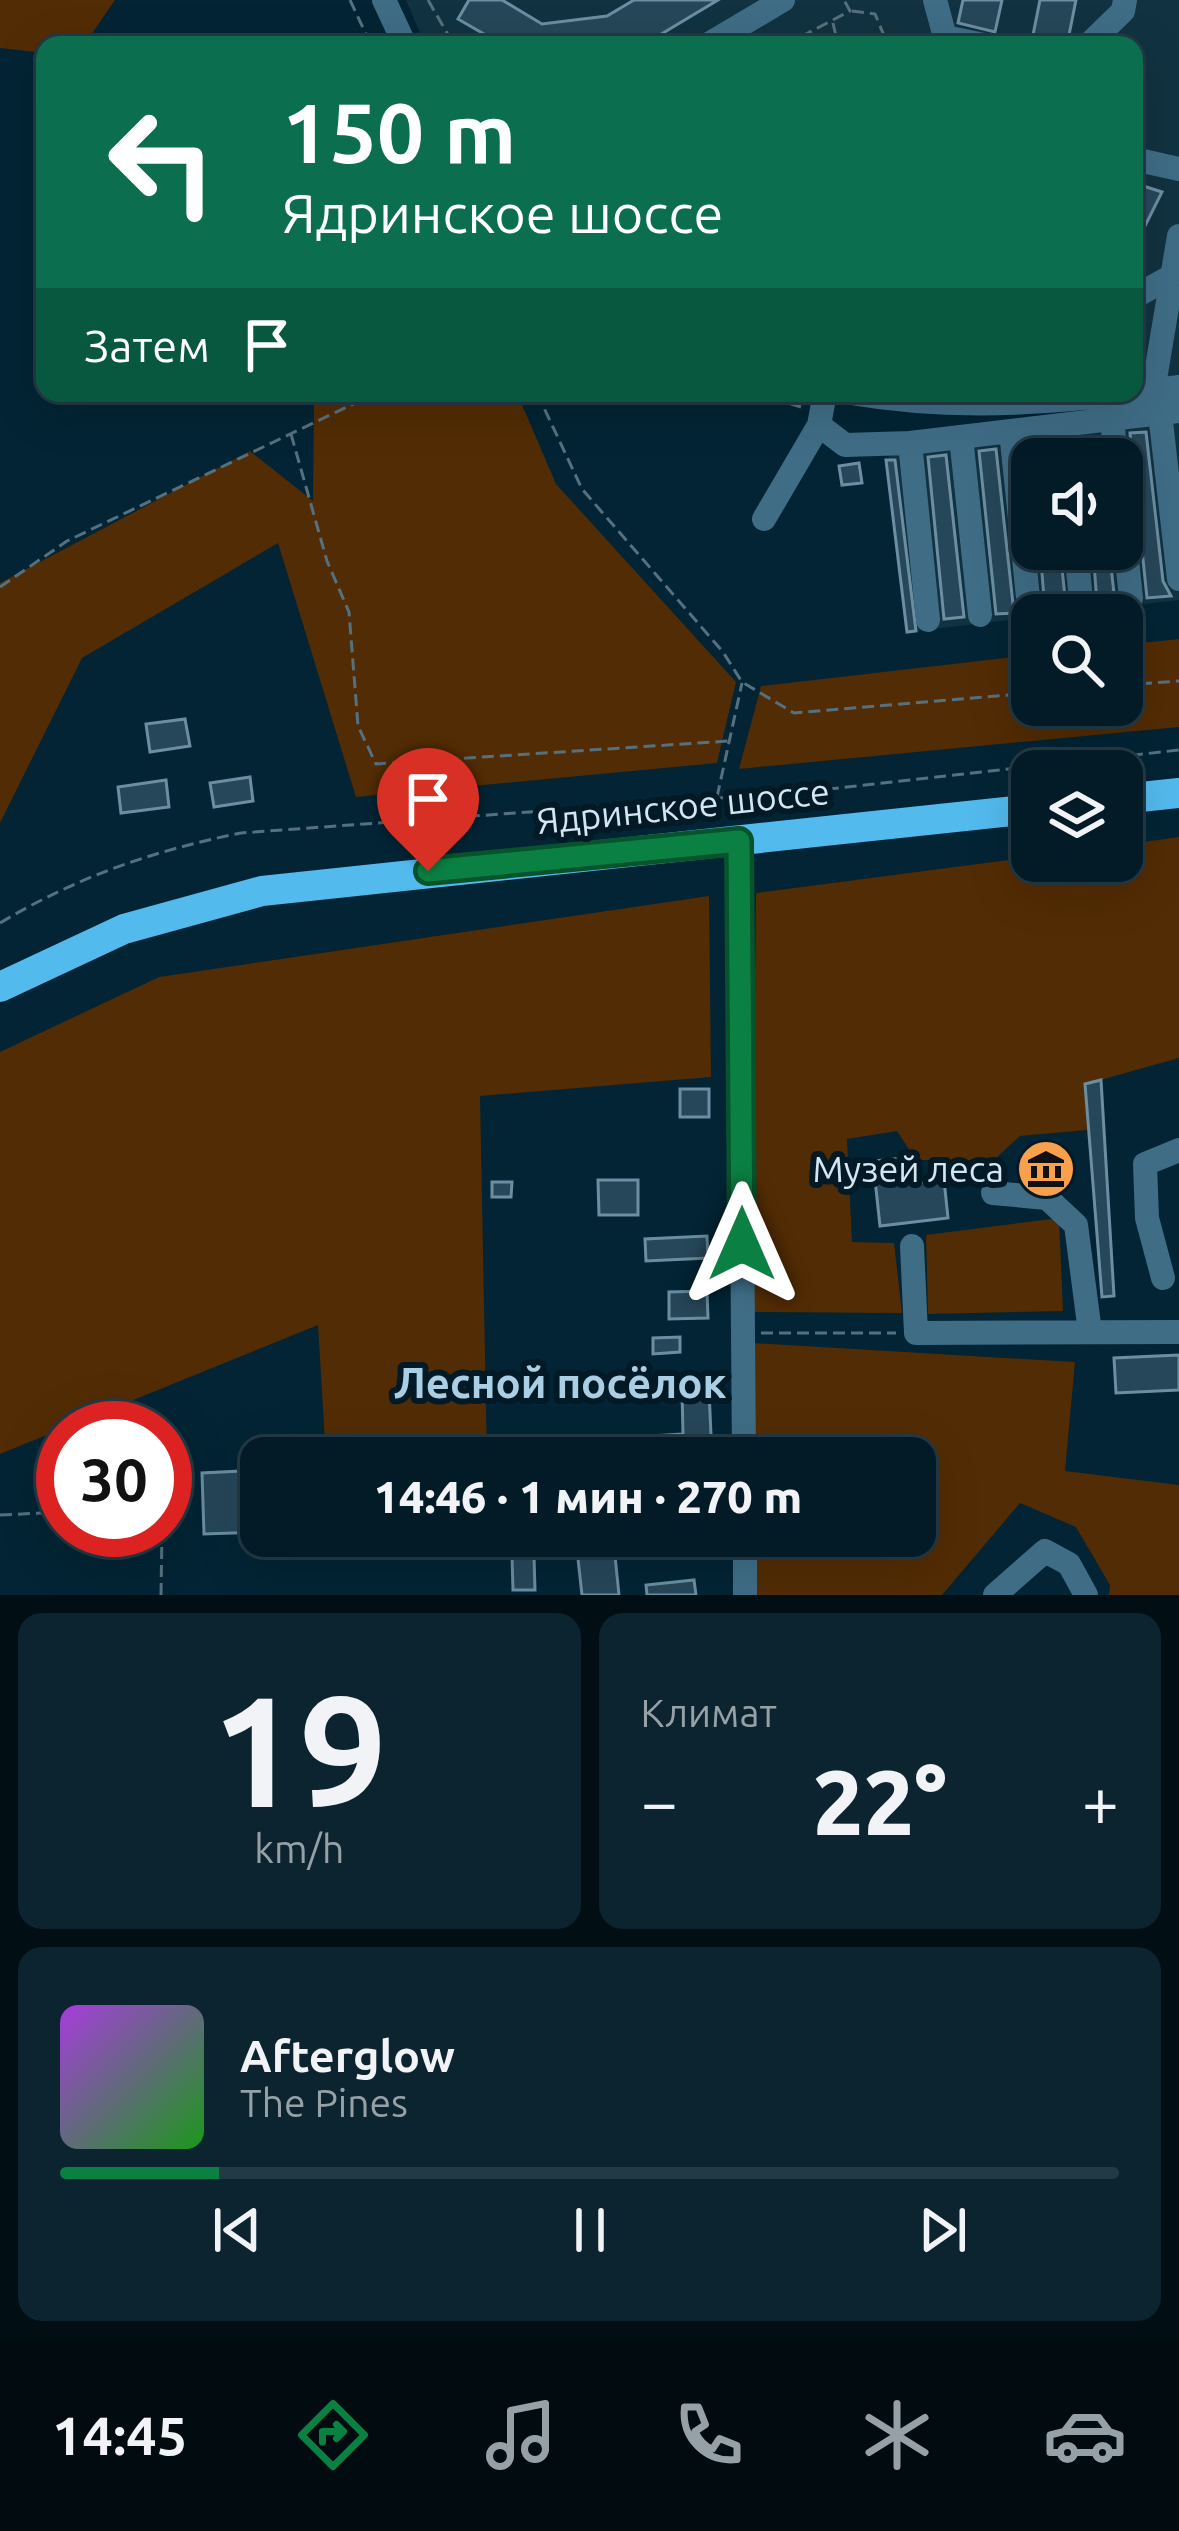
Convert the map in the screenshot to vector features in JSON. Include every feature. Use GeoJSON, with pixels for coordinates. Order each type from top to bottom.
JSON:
{"type":"FeatureCollection","features":[{"type":"Feature","properties":{"kind":"main road"},"geometry":{"type":"LineString","coordinates":[[1143,797],[1179,793]]}},
{"type":"Feature","properties":{"kind":"main road","name":"Ядринское шоссе"},"geometry":{"type":"LineString","coordinates":[[0,987],[124,928],[262,891],[1011,811]]}},
{"type":"Feature","properties":{"kind":"street"},"geometry":{"type":"LineString","coordinates":[[722,36],[783,0]]}},
{"type":"Feature","properties":{"kind":"street"},"geometry":{"type":"LineString","coordinates":[[935,0],[944,36]]}},
{"type":"Feature","properties":{"kind":"street"},"geometry":{"type":"LineString","coordinates":[[1097,36],[1123,11],[1125,0]]}},
{"type":"Feature","properties":{"kind":"street"},"geometry":{"type":"LineString","coordinates":[[390,2],[402,36]]}},
{"type":"Feature","properties":{"kind":"street"},"geometry":{"type":"LineString","coordinates":[[1143,162],[1179,169]]}},
{"type":"Feature","properties":{"kind":"street"},"geometry":{"type":"LineString","coordinates":[[1179,236],[1172,276],[1168,401],[1179,579]]}},
{"type":"Feature","properties":{"kind":"street"},"geometry":{"type":"LineString","coordinates":[[1143,292],[1172,276]]}},
{"type":"Feature","properties":{"kind":"street"},"geometry":{"type":"LineString","coordinates":[[764,519],[821,410],[845,445],[1112,419],[1168,401]]}},
{"type":"Feature","properties":{"kind":"street"},"geometry":{"type":"LineString","coordinates":[[901,402],[1109,402]]}},
{"type":"Feature","properties":{"kind":"street"},"geometry":{"type":"LineString","coordinates":[[1112,419],[1114,438]]}},
{"type":"Feature","properties":{"kind":"street"},"geometry":{"type":"LineString","coordinates":[[1063,425],[1064,438]]}},
{"type":"Feature","properties":{"kind":"street"},"geometry":{"type":"LineString","coordinates":[[1011,431],[1028,594]]}},
{"type":"Feature","properties":{"kind":"street"},"geometry":{"type":"LineString","coordinates":[[961,437],[980,615]]}},
{"type":"Feature","properties":{"kind":"street"},"geometry":{"type":"LineString","coordinates":[[910,442],[928,620]]}},
{"type":"Feature","properties":{"kind":"street"},"geometry":{"type":"LineString","coordinates":[[739,841],[744,1437]]}},
{"type":"Feature","properties":{"kind":"street"},"geometry":{"type":"LineString","coordinates":[[1163,1278],[1147,1218],[1145,1164],[1179,1150]]}},
{"type":"Feature","properties":{"kind":"street"},"geometry":{"type":"LineString","coordinates":[[993,1192],[1047,1198],[1076,1226],[1090,1333]]}},
{"type":"Feature","properties":{"kind":"street"},"geometry":{"type":"LineString","coordinates":[[912,1246],[916,1333],[1179,1332]]}},
{"type":"Feature","properties":{"kind":"street"},"geometry":{"type":"LineString","coordinates":[[995,1595],[1045,1551],[1069,1564],[1086,1595]]}},
{"type":"Feature","properties":{"kind":"street"},"geometry":{"type":"LineString","coordinates":[[745,1557],[745,1595]]}},
{"type":"Feature","properties":{"kind":"path"},"geometry":{"type":"LineString","coordinates":[[350,0],[367,36]]}},
{"type":"Feature","properties":{"kind":"path"},"geometry":{"type":"LineString","coordinates":[[428,0],[449,36]]}},
{"type":"Feature","properties":{"kind":"path"},"geometry":{"type":"LineString","coordinates":[[844,0],[850,11]]}},
{"type":"Feature","properties":{"kind":"path"},"geometry":{"type":"LineString","coordinates":[[804,36],[850,11],[875,14],[885,36]]}},
{"type":"Feature","properties":{"kind":"path"},"geometry":{"type":"LineString","coordinates":[[832,21],[836,36]]}},
{"type":"Feature","properties":{"kind":"path"},"geometry":{"type":"LineString","coordinates":[[0,587],[67,541],[357,402]]}},
{"type":"Feature","properties":{"kind":"path"},"geometry":{"type":"LineString","coordinates":[[541,402],[582,489],[723,652],[742,682],[794,713],[1011,695]]}},
{"type":"Feature","properties":{"kind":"path"},"geometry":{"type":"LineString","coordinates":[[790,402],[821,410]]}},
{"type":"Feature","properties":{"kind":"path"},"geometry":{"type":"LineString","coordinates":[[291,434],[327,561],[349,612],[358,726],[376,764],[729,741]]}},
{"type":"Feature","properties":{"kind":"path"},"geometry":{"type":"LineString","coordinates":[[1143,684],[1179,681]]}},
{"type":"Feature","properties":{"kind":"path"},"geometry":{"type":"LineString","coordinates":[[717,798],[742,682]]}},
{"type":"Feature","properties":{"kind":"path"},"geometry":{"type":"LineString","coordinates":[[0,923],[96,872],[166,848],[241,833],[717,798],[1179,749]]}},
{"type":"Feature","properties":{"kind":"path"},"geometry":{"type":"LineString","coordinates":[[743,1333],[916,1333]]}},
{"type":"Feature","properties":{"kind":"path"},"geometry":{"type":"LineString","coordinates":[[0,1514],[36,1513]]}},
{"type":"Feature","properties":{"kind":"path"},"geometry":{"type":"LineString","coordinates":[[161,1595],[162,1557]]}},
{"type":"Feature","properties":{"kind":"shaded area"},"geometry":{"type":"Polygon","coordinates":[[[0,0],[115,0],[90,36],[36,36],[36,52],[0,48],[0,0]]]}},
{"type":"Feature","properties":{"kind":"shaded area"},"geometry":{"type":"Polygon","coordinates":[[[406,0],[1179,0],[1179,375],[1143,379],[1143,36],[421,36],[406,0]]]}},
{"type":"Feature","properties":{"kind":"shaded area"},"geometry":{"type":"Polygon","coordinates":[[[314,402],[521,402],[556,484],[736,682],[717,763],[356,797],[278,543],[82,658],[0,823],[0,583],[250,451],[313,501],[314,402]]]}},
{"type":"Feature","properties":{"kind":"shaded area"},"geometry":{"type":"Polygon","coordinates":[[[1179,402],[1179,600],[1143,604],[1143,594],[1011,594],[1011,620],[907,632],[886,434],[1179,402]]]}},
{"type":"Feature","properties":{"kind":"shaded area"},"geometry":{"type":"Polygon","coordinates":[[[1179,639],[1179,727],[739,769],[761,686],[1011,657],[1011,726],[1143,726],[1143,643],[1179,639]]]}},
{"type":"Feature","properties":{"kind":"shaded area"},"geometry":{"type":"Polygon","coordinates":[[[1179,837],[1179,1058],[1086,1084],[1087,1130],[1020,1136],[994,1160],[916,1160],[897,1131],[847,1139],[852,1242],[894,1243],[902,1313],[751,1312],[756,893],[1011,860],[1011,882],[1143,882],[1143,842],[1179,837]]]}},
{"type":"Feature","properties":{"kind":"shaded area"},"geometry":{"type":"Polygon","coordinates":[[[709,896],[711,1077],[480,1096],[487,1437],[325,1437],[318,1325],[131,1401],[36,1401],[36,1439],[0,1454],[0,1052],[159,977],[709,896]]]}},
{"type":"Feature","properties":{"kind":"shaded area"},"geometry":{"type":"Polygon","coordinates":[[[1059,1218],[1063,1311],[928,1314],[926,1235],[1059,1218]]]}},
{"type":"Feature","properties":{"kind":"shaded area"},"geometry":{"type":"Polygon","coordinates":[[[753,1343],[1075,1362],[1065,1471],[1179,1485],[1179,1595],[1109,1595],[1110,1585],[1076,1527],[1020,1503],[942,1595],[754,1595],[754,1557],[936,1557],[936,1437],[754,1437],[753,1343]]]}},
{"type":"Feature","properties":{"kind":"building"},"geometry":{"type":"Polygon","coordinates":[[[469,0],[502,0],[542,24],[607,16],[634,0],[718,0],[658,36],[487,36],[458,19],[469,0]]]}},
{"type":"Feature","properties":{"kind":"building"},"geometry":{"type":"Polygon","coordinates":[[[963,0],[1002,0],[995,32],[958,23],[963,0]]]}},
{"type":"Feature","properties":{"kind":"building"},"geometry":{"type":"Polygon","coordinates":[[[1040,0],[1076,0],[1069,36],[1033,36],[1040,0]]]}},
{"type":"Feature","properties":{"kind":"building"},"geometry":{"type":"Polygon","coordinates":[[[1143,186],[1162,192],[1143,230],[1143,186]]]}},
{"type":"Feature","properties":{"kind":"building"},"geometry":{"type":"Polygon","coordinates":[[[1146,432],[1163,581],[1171,596],[1147,598],[1143,438],[1130,438],[1130,433],[1146,432]]]}},
{"type":"Feature","properties":{"kind":"building"},"geometry":{"type":"Polygon","coordinates":[[[996,449],[1011,613],[996,614],[979,451],[996,449]]]}},
{"type":"Feature","properties":{"kind":"building"},"geometry":{"type":"Polygon","coordinates":[[[946,455],[964,617],[944,619],[928,457],[946,455]]]}},
{"type":"Feature","properties":{"kind":"building"},"geometry":{"type":"Polygon","coordinates":[[[886,460],[895,460],[916,631],[907,632],[886,460]]]}},
{"type":"Feature","properties":{"kind":"building"},"geometry":{"type":"Polygon","coordinates":[[[859,463],[862,483],[842,485],[839,466],[859,463]]]}},
{"type":"Feature","properties":{"kind":"building"},"geometry":{"type":"Polygon","coordinates":[[[1042,570],[1062,570],[1065,594],[1044,594],[1042,570]]]}},
{"type":"Feature","properties":{"kind":"building"},"geometry":{"type":"Polygon","coordinates":[[[1095,570],[1111,570],[1114,594],[1096,594],[1095,570]]]}},
{"type":"Feature","properties":{"kind":"building"},"geometry":{"type":"Polygon","coordinates":[[[185,719],[190,746],[150,752],[146,724],[185,719]]]}},
{"type":"Feature","properties":{"kind":"building"},"geometry":{"type":"Polygon","coordinates":[[[250,777],[253,801],[214,807],[210,783],[250,777]]]}},
{"type":"Feature","properties":{"kind":"building"},"geometry":{"type":"Polygon","coordinates":[[[166,780],[169,807],[121,813],[118,787],[166,780]]]}},
{"type":"Feature","properties":{"kind":"building"},"geometry":{"type":"Polygon","coordinates":[[[1101,1080],[1114,1296],[1102,1297],[1085,1084],[1101,1080]]]}},
{"type":"Feature","properties":{"kind":"building"},"geometry":{"type":"Polygon","coordinates":[[[680,1089],[709,1089],[709,1117],[680,1117],[680,1089]]]}},
{"type":"Feature","properties":{"kind":"building","name":"Музей леса"},"geometry":{"type":"Polygon","coordinates":[[[1061,1150],[1065,1184],[1030,1180],[1027,1153],[1061,1150]]]}},
{"type":"Feature","properties":{"kind":"building"},"geometry":{"type":"Polygon","coordinates":[[[895,1159],[897,1185],[944,1180],[948,1218],[880,1226],[873,1161],[895,1159]]]}},
{"type":"Feature","properties":{"kind":"building"},"geometry":{"type":"Polygon","coordinates":[[[598,1180],[638,1180],[638,1215],[599,1215],[598,1180]]]}},
{"type":"Feature","properties":{"kind":"building"},"geometry":{"type":"Polygon","coordinates":[[[492,1182],[512,1182],[511,1197],[492,1197],[492,1182]]]}},
{"type":"Feature","properties":{"kind":"building"},"geometry":{"type":"Polygon","coordinates":[[[707,1236],[708,1258],[646,1261],[645,1239],[707,1236]]]}},
{"type":"Feature","properties":{"kind":"building"},"geometry":{"type":"Polygon","coordinates":[[[707,1291],[708,1318],[669,1319],[669,1292],[707,1291]]]}},
{"type":"Feature","properties":{"kind":"building"},"geometry":{"type":"Polygon","coordinates":[[[680,1337],[680,1352],[653,1354],[653,1338],[680,1337]]]}},
{"type":"Feature","properties":{"kind":"building"},"geometry":{"type":"Polygon","coordinates":[[[1179,1355],[1179,1390],[1116,1393],[1114,1358],[1179,1355]]]}},
{"type":"Feature","properties":{"kind":"building"},"geometry":{"type":"Polygon","coordinates":[[[709,1390],[711,1437],[651,1437],[683,1434],[682,1391],[709,1390]]]}},
{"type":"Feature","properties":{"kind":"building"},"geometry":{"type":"Polygon","coordinates":[[[240,1471],[240,1533],[204,1534],[202,1473],[240,1471]]]}},
{"type":"Feature","properties":{"kind":"building"},"geometry":{"type":"Polygon","coordinates":[[[512,1557],[534,1557],[535,1590],[513,1590],[512,1557]]]}},
{"type":"Feature","properties":{"kind":"building"},"geometry":{"type":"Polygon","coordinates":[[[578,1557],[615,1557],[619,1595],[582,1595],[578,1557]]]}},
{"type":"Feature","properties":{"kind":"building"},"geometry":{"type":"Polygon","coordinates":[[[694,1580],[696,1595],[647,1595],[646,1585],[694,1580]]]}},
{"type":"Feature","properties":{"kind":"place","name":"Музей леса"},"geometry":{"type":"Point","coordinates":[1046,1169]}},
{"type":"Feature","properties":{"kind":"district","name":"Лесной посёлок"},"geometry":{"type":"Point","coordinates":[560,1383]}},
{"type":"Feature","properties":{"kind":"route"},"geometry":{"type":"LineString","coordinates":[[428,871],[739,841],[742,1244]]}}]}
